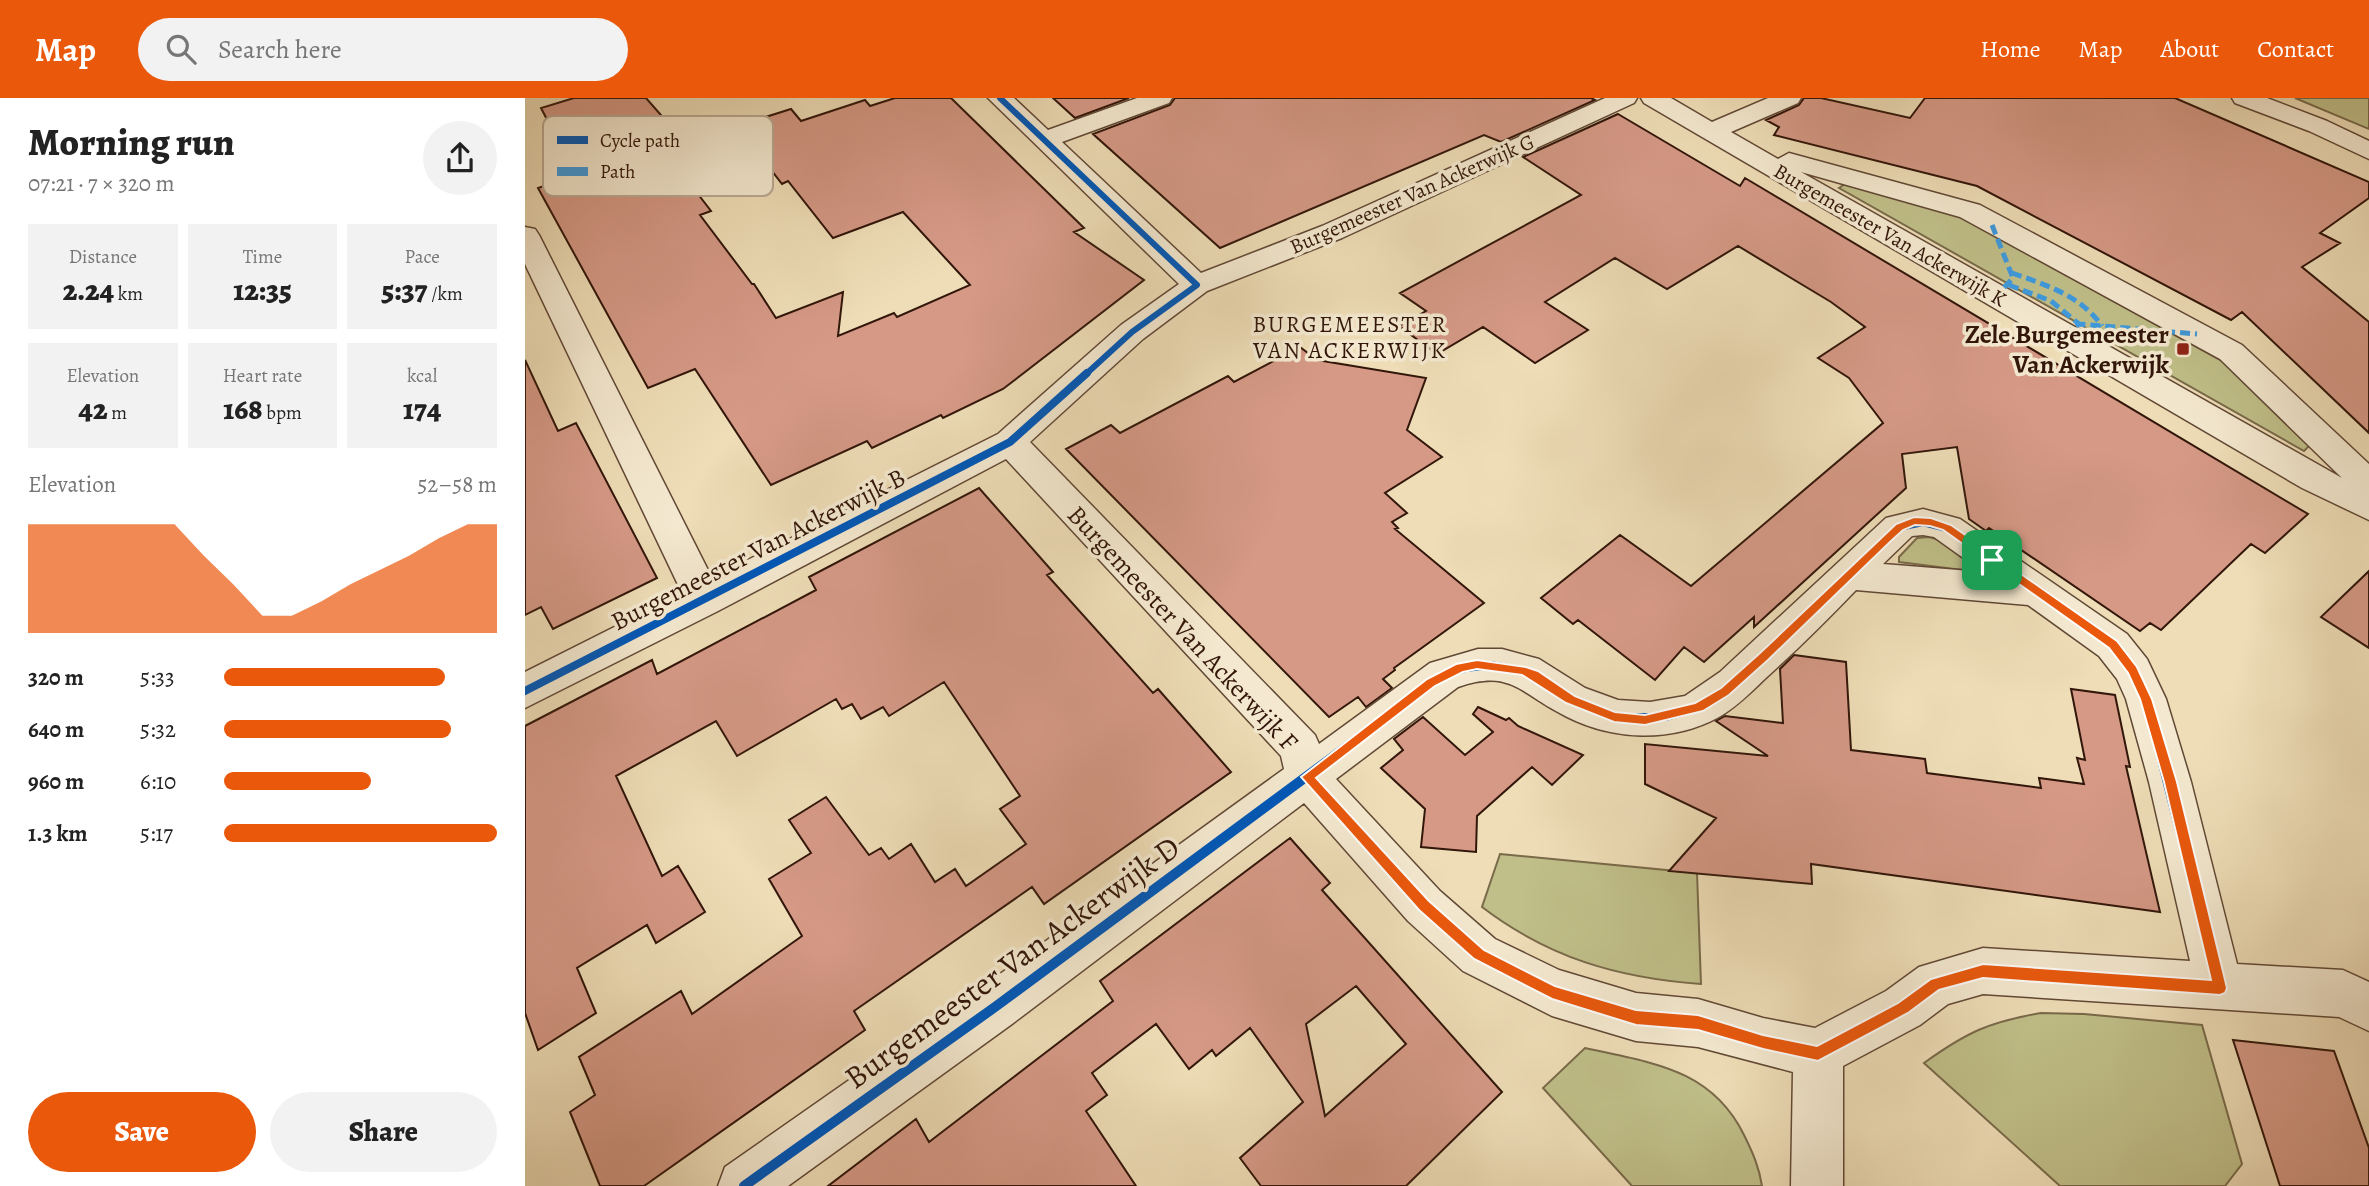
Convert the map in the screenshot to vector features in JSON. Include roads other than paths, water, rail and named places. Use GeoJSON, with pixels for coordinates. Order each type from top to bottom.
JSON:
{"type":"FeatureCollection","features":[{"type":"Feature","properties":{"kind":"street"},"geometry":{"type":"LineString","coordinates":[[1000,98],[1197,285]]}},
{"type":"Feature","properties":{"kind":"street"},"geometry":{"type":"LineString","coordinates":[[1044,140],[1160,98]]}},
{"type":"Feature","properties":{"kind":"street","name":"Burgemeester Van Ackerwijk G"},"geometry":{"type":"LineString","coordinates":[[1010,442],[1132,332],[1197,285],[1332,232],[1625,98]]}},
{"type":"Feature","properties":{"kind":"street","name":"Burgemeester Van Ackerwijk K"},"geometry":{"type":"LineString","coordinates":[[1653,98],[2314,479],[2369,507]]}},
{"type":"Feature","properties":{"kind":"street"},"geometry":{"type":"LineString","coordinates":[[1712,131],[1789,98]]}},
{"type":"Feature","properties":{"kind":"street"},"geometry":{"type":"LineString","coordinates":[[2244,98],[2318,126],[2369,151]]}},
{"type":"Feature","properties":{"kind":"street","name":"Burgemeester Van Ackerwijk K"},"geometry":{"type":"LineString","coordinates":[[1741,149],[1865,180],[1970,211],[2231,352],[2334,448],[2369,486]]}},
{"type":"Feature","properties":{"kind":"street"},"geometry":{"type":"LineString","coordinates":[[525,235],[705,601]]}},
{"type":"Feature","properties":{"kind":"street","name":"Burgemeester Van Ackerwijk B"},"geometry":{"type":"LineString","coordinates":[[525,691],[705,601],[1010,442]]}},
{"type":"Feature","properties":{"kind":"street","name":"Burgemeester Van Ackerwijk F"},"geometry":{"type":"LineString","coordinates":[[1010,442],[1300,748],[1307,777],[1424,906],[1479,955],[1552,992],[1636,1017],[1698,1023],[1763,1042],[1818,1053]]}},
{"type":"Feature","properties":{"kind":"street","name":"Burgemeester Van Ackerwijk D"},"geometry":{"type":"LineString","coordinates":[[744,1186],[995,1007],[1431,683],[1460,668],[1477,665],[1522,670],[1570,699],[1614,717],[1645,720],[1698,708],[1745,674],[1899,527],[1914,521],[1931,522],[1947,528],[2113,645],[2133,670],[2146,699],[2170,782],[2220,988]]}},
{"type":"Feature","properties":{"kind":"street"},"geometry":{"type":"LineString","coordinates":[[1851,575],[2036,592]]}},
{"type":"Feature","properties":{"kind":"street"},"geometry":{"type":"LineString","coordinates":[[1817,1186],[1818,1053],[1903,1008],[1936,984],[1983,971],[2343,995],[2369,1007]]}},
{"type":"Feature","properties":{"kind":"place","name":"Zele Burgemeester Van Ackerwijk"},"geometry":{"type":"Point","coordinates":[2183,349]}},
{"type":"Feature","properties":{"kind":"district","name":"BURGEMEESTER VAN ACKERWIJK"},"geometry":{"type":"Point","coordinates":[1350,337]}}]}
